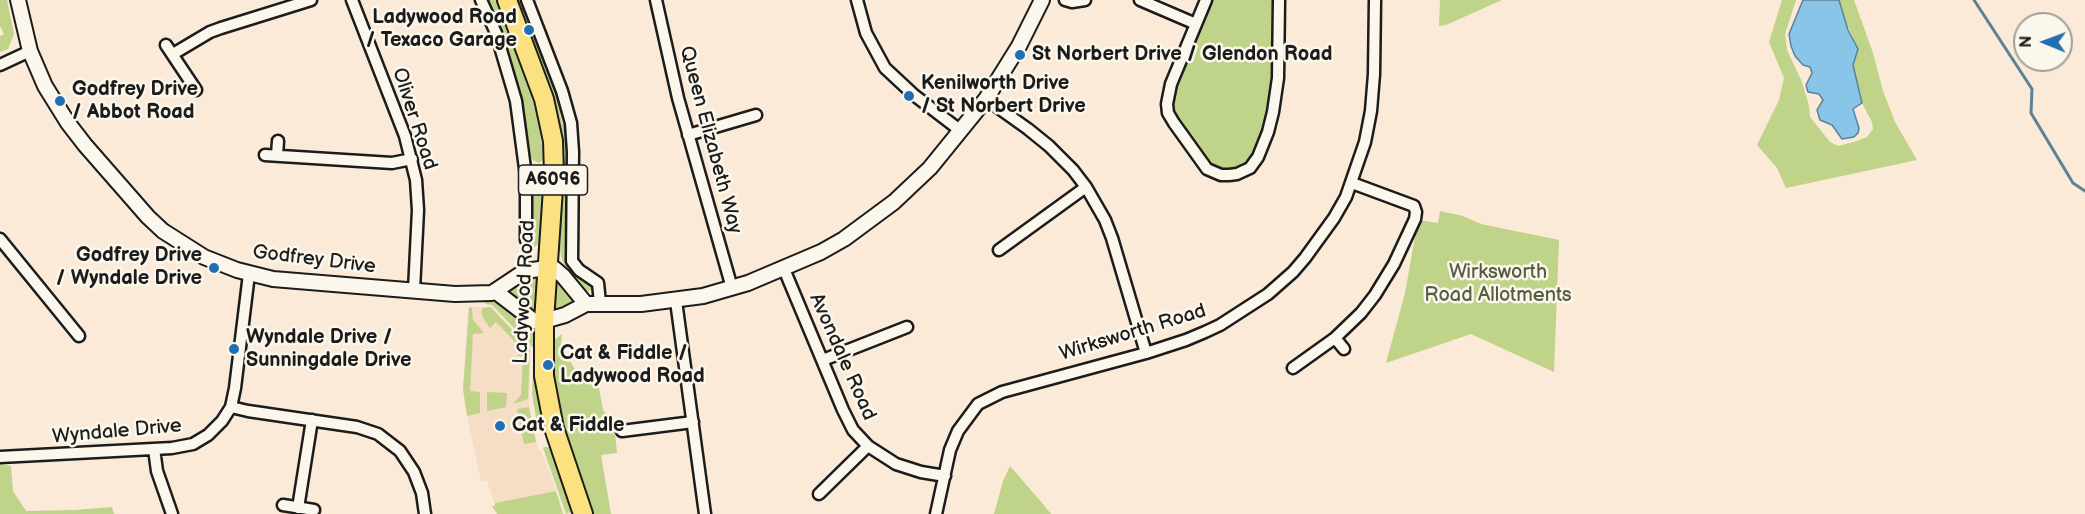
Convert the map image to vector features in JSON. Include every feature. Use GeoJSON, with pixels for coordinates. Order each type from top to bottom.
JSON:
{"type":"FeatureCollection","features":[{"type":"Feature","properties":{"kind":"main road","name":"Ladywood Road"},"geometry":{"type":"LineString","coordinates":[[507,0],[544,99],[553,141],[554,174],[542,349],[546,394],[554,428],[583,514]]}},
{"type":"Feature","properties":{"kind":"street","name":"Godfrey Drive"},"geometry":{"type":"LineString","coordinates":[[18,0],[30,51],[45,86],[68,123],[85,146],[148,217],[163,231],[204,257],[249,274],[273,279],[455,294],[486,294],[495,291],[525,271],[547,268]]}},
{"type":"Feature","properties":{"kind":"street"},"geometry":{"type":"LineString","coordinates":[[173,54],[210,32],[311,0]]}},
{"type":"Feature","properties":{"kind":"street","name":"Oliver Road"},"geometry":{"type":"LineString","coordinates":[[352,0],[412,159],[418,210],[414,290]]}},
{"type":"Feature","properties":{"kind":"street"},"geometry":{"type":"LineString","coordinates":[[526,0],[570,117],[573,152],[572,261],[579,270],[597,283],[600,303]]}},
{"type":"Feature","properties":{"kind":"street","name":"Queen Elizabeth Way"},"geometry":{"type":"LineString","coordinates":[[656,0],[688,135],[732,288]]}},
{"type":"Feature","properties":{"kind":"street"},"geometry":{"type":"LineString","coordinates":[[857,0],[866,33],[885,68],[914,95],[961,131]]}},
{"type":"Feature","properties":{"kind":"street"},"geometry":{"type":"LineString","coordinates":[[495,291],[534,321],[544,321],[565,315],[586,304],[641,304],[676,301],[732,288],[784,269],[844,239],[894,202],[930,168],[961,131],[986,99],[1019,46],[1042,0]]}},
{"type":"Feature","properties":{"kind":"street"},"geometry":{"type":"LineString","coordinates":[[1065,0],[1085,0]]}},
{"type":"Feature","properties":{"kind":"street"},"geometry":{"type":"LineString","coordinates":[[1140,0],[1196,24]]}},
{"type":"Feature","properties":{"kind":"street"},"geometry":{"type":"LineString","coordinates":[[1206,0],[1171,84],[1167,104],[1168,113],[1184,139],[1207,169],[1221,175],[1237,174],[1250,168],[1258,157],[1273,112],[1278,78],[1279,0]]}},
{"type":"Feature","properties":{"kind":"street","name":"Wirksworth Road"},"geometry":{"type":"LineString","coordinates":[[936,514],[950,450],[958,431],[978,404],[987,398],[1186,340],[1220,325],[1268,294],[1293,272],[1317,244],[1334,218],[1352,183],[1365,142],[1371,111],[1374,74],[1375,0]]}},
{"type":"Feature","properties":{"kind":"street","name":"Ladywood Road"},"geometry":{"type":"LineString","coordinates":[[479,4],[496,33],[516,101],[526,176],[522,232]]}},
{"type":"Feature","properties":{"kind":"street"},"geometry":{"type":"LineString","coordinates":[[166,45],[196,90]]}},
{"type":"Feature","properties":{"kind":"street"},"geometry":{"type":"LineString","coordinates":[[0,65],[30,51]]}},
{"type":"Feature","properties":{"kind":"street"},"geometry":{"type":"LineString","coordinates":[[986,99],[1049,146],[1086,187],[1105,220],[1112,238],[1146,353]]}},
{"type":"Feature","properties":{"kind":"street"},"geometry":{"type":"LineString","coordinates":[[688,135],[756,115]]}},
{"type":"Feature","properties":{"kind":"street"},"geometry":{"type":"LineString","coordinates":[[277,155],[278,141]]}},
{"type":"Feature","properties":{"kind":"street"},"geometry":{"type":"LineString","coordinates":[[265,154],[392,163],[412,159]]}},
{"type":"Feature","properties":{"kind":"street"},"geometry":{"type":"LineString","coordinates":[[526,176],[554,174]]}},
{"type":"Feature","properties":{"kind":"street"},"geometry":{"type":"LineString","coordinates":[[1293,368],[1352,323],[1375,295],[1407,239],[1416,212],[1414,206],[1352,183]]}},
{"type":"Feature","properties":{"kind":"street"},"geometry":{"type":"LineString","coordinates":[[999,250],[1086,187]]}},
{"type":"Feature","properties":{"kind":"street"},"geometry":{"type":"LineString","coordinates":[[0,239],[79,336]]}},
{"type":"Feature","properties":{"kind":"street"},"geometry":{"type":"LineString","coordinates":[[547,268],[555,269],[563,276],[586,304]]}},
{"type":"Feature","properties":{"kind":"street","name":"Avondale Road"},"geometry":{"type":"LineString","coordinates":[[784,269],[848,421],[859,438],[868,447],[897,464],[921,472],[945,476]]}},
{"type":"Feature","properties":{"kind":"street"},"geometry":{"type":"LineString","coordinates":[[249,274],[231,407],[368,430],[392,443],[414,472],[422,494],[425,514]]}},
{"type":"Feature","properties":{"kind":"street"},"geometry":{"type":"LineString","coordinates":[[676,301],[705,514]]}},
{"type":"Feature","properties":{"kind":"street"},"geometry":{"type":"LineString","coordinates":[[72,326],[81,317]]}},
{"type":"Feature","properties":{"kind":"street"},"geometry":{"type":"LineString","coordinates":[[823,360],[907,327]]}},
{"type":"Feature","properties":{"kind":"street"},"geometry":{"type":"LineString","coordinates":[[1335,338],[1344,349]]}},
{"type":"Feature","properties":{"kind":"street","name":"Wyndale Drive"},"geometry":{"type":"LineString","coordinates":[[0,457],[153,449],[193,444],[214,429],[231,407]]}},
{"type":"Feature","properties":{"kind":"street"},"geometry":{"type":"LineString","coordinates":[[298,507],[312,420]]}},
{"type":"Feature","properties":{"kind":"street"},"geometry":{"type":"LineString","coordinates":[[622,431],[693,422]]}},
{"type":"Feature","properties":{"kind":"street"},"geometry":{"type":"LineString","coordinates":[[819,494],[868,447]]}},
{"type":"Feature","properties":{"kind":"street"},"geometry":{"type":"LineString","coordinates":[[153,449],[157,471],[172,514]]}},
{"type":"Feature","properties":{"kind":"street"},"geometry":{"type":"LineString","coordinates":[[283,506],[314,510]]}},
{"type":"Feature","properties":{"kind":"shaded area"},"geometry":{"type":"Polygon","coordinates":[[[469,307],[491,307],[530,349],[529,407],[538,448],[544,457],[556,491],[495,503],[487,481],[481,481],[463,389],[469,307]]]}},
{"type":"Feature","properties":{"kind":"green space"},"geometry":{"type":"Polygon","coordinates":[[[0,0],[7,0],[14,34],[8,49],[0,52],[0,36],[4,34],[0,26],[0,0]]]}},
{"type":"Feature","properties":{"kind":"green space"},"geometry":{"type":"Polygon","coordinates":[[[485,0],[496,0],[519,55],[536,111],[543,160],[539,163],[531,157],[522,99],[510,59],[485,0]]]}},
{"type":"Feature","properties":{"kind":"green space"},"geometry":{"type":"Polygon","coordinates":[[[517,0],[522,0],[561,100],[563,111],[560,114],[567,133],[569,153],[569,264],[573,271],[592,284],[594,287],[590,291],[583,288],[562,260],[560,250],[563,164],[557,114],[552,91],[531,34],[533,33],[517,0]]]}},
{"type":"Feature","properties":{"kind":"green space"},"geometry":{"type":"Polygon","coordinates":[[[1209,0],[1274,0],[1272,91],[1259,148],[1247,164],[1236,171],[1220,170],[1209,165],[1172,112],[1172,93],[1209,0]]]}},
{"type":"Feature","properties":{"kind":"green space"},"geometry":{"type":"Polygon","coordinates":[[[1440,0],[1502,0],[1439,26],[1440,0]]]}},
{"type":"Feature","properties":{"kind":"green space"},"geometry":{"type":"Polygon","coordinates":[[[1782,0],[1796,0],[1785,34],[1787,50],[1802,82],[1810,117],[1830,142],[1838,146],[1867,137],[1873,129],[1872,122],[1862,103],[1853,65],[1858,49],[1839,6],[1839,0],[1854,0],[1895,122],[1917,160],[1786,188],[1777,168],[1757,145],[1779,100],[1784,78],[1769,42],[1782,0]]]}},
{"type":"Feature","properties":{"kind":"green space"},"geometry":{"type":"Polygon","coordinates":[[[538,183],[543,186],[543,200],[538,244],[533,249],[534,240],[531,240],[533,196],[534,187],[538,183]]]}},
{"type":"Feature","properties":{"kind":"green space","name":"Wirksworth Road Allotments"},"geometry":{"type":"Polygon","coordinates":[[[1440,211],[1463,216],[1481,224],[1559,240],[1554,372],[1471,334],[1386,363],[1405,293],[1418,220],[1438,223],[1440,211]]]}},
{"type":"Feature","properties":{"kind":"green space"},"geometry":{"type":"Polygon","coordinates":[[[554,274],[575,299],[568,305],[551,309],[554,274]]]}},
{"type":"Feature","properties":{"kind":"green space"},"geometry":{"type":"Polygon","coordinates":[[[532,275],[540,280],[537,316],[507,292],[525,277],[532,275]]]}},
{"type":"Feature","properties":{"kind":"green space"},"geometry":{"type":"Polygon","coordinates":[[[485,301],[502,302],[533,326],[536,332],[536,347],[532,347],[492,305],[485,304],[485,301]]]}},
{"type":"Feature","properties":{"kind":"green space"},"geometry":{"type":"Polygon","coordinates":[[[469,307],[472,308],[473,320],[484,333],[473,334],[470,391],[480,392],[480,413],[467,416],[463,389],[469,307]]]}},
{"type":"Feature","properties":{"kind":"green space"},"geometry":{"type":"Polygon","coordinates":[[[491,307],[530,349],[528,399],[513,404],[521,395],[523,356],[517,356],[523,350],[496,322],[490,328],[481,312],[483,308],[491,307]]]}},
{"type":"Feature","properties":{"kind":"green space"},"geometry":{"type":"Polygon","coordinates":[[[562,334],[561,345],[577,373],[585,376],[599,388],[603,410],[614,422],[617,453],[601,455],[611,514],[589,514],[556,416],[551,349],[554,340],[562,334]]]}},
{"type":"Feature","properties":{"kind":"green space"},"geometry":{"type":"Polygon","coordinates":[[[536,351],[542,422],[537,424],[532,394],[534,352],[536,351]]]}},
{"type":"Feature","properties":{"kind":"green space"},"geometry":{"type":"Polygon","coordinates":[[[487,392],[507,393],[506,407],[487,411],[487,392]]]}},
{"type":"Feature","properties":{"kind":"green space"},"geometry":{"type":"Polygon","coordinates":[[[529,407],[536,442],[524,444],[517,409],[529,407]]]}},
{"type":"Feature","properties":{"kind":"green space"},"geometry":{"type":"Polygon","coordinates":[[[548,447],[560,468],[575,510],[566,514],[543,448],[548,447]]]}},
{"type":"Feature","properties":{"kind":"green space"},"geometry":{"type":"Polygon","coordinates":[[[0,464],[11,466],[13,491],[26,511],[112,507],[114,514],[0,514],[0,464]]]}},
{"type":"Feature","properties":{"kind":"green space"},"geometry":{"type":"Polygon","coordinates":[[[1010,466],[1051,514],[994,514],[1003,481],[1010,466]]]}},
{"type":"Feature","properties":{"kind":"green space"},"geometry":{"type":"Polygon","coordinates":[[[556,491],[563,514],[497,514],[492,506],[495,506],[495,503],[556,491]]]}},
{"type":"Feature","properties":{"kind":"water"},"geometry":{"type":"Polygon","coordinates":[[[1803,0],[1839,0],[1848,30],[1858,49],[1853,65],[1862,103],[1853,109],[1859,128],[1854,137],[1842,139],[1832,125],[1820,120],[1817,110],[1823,100],[1819,94],[1808,92],[1806,85],[1812,73],[1810,67],[1803,65],[1795,56],[1789,34],[1803,0]]]}},
{"type":"Feature","properties":{"kind":"waterway"},"geometry":{"type":"LineString","coordinates":[[1974,0],[2032,89],[2031,113],[2073,183],[2085,191]]}},
{"type":"Feature","properties":{"kind":"place","name":"Ladywood Road / Texaco Garage"},"geometry":{"type":"Point","coordinates":[529,30]}},
{"type":"Feature","properties":{"kind":"place","name":"St Norbert Drive / Glendon Road"},"geometry":{"type":"Point","coordinates":[1020,55]}},
{"type":"Feature","properties":{"kind":"place","name":"Kenilworth Drive / St Norbert Drive"},"geometry":{"type":"Point","coordinates":[909,96]}},
{"type":"Feature","properties":{"kind":"place","name":"Godfrey Drive / Abbot Road"},"geometry":{"type":"Point","coordinates":[60,101]}},
{"type":"Feature","properties":{"kind":"place","name":"Godfrey Drive / Wyndale Drive"},"geometry":{"type":"Point","coordinates":[214,268]}},
{"type":"Feature","properties":{"kind":"place","name":"Wyndale Drive / Sunningdale Drive"},"geometry":{"type":"Point","coordinates":[234,349]}},
{"type":"Feature","properties":{"kind":"place","name":"Cat & Fiddle / Ladywood Road"},"geometry":{"type":"Point","coordinates":[548,365]}},
{"type":"Feature","properties":{"kind":"place","name":"Cat & Fiddle"},"geometry":{"type":"Point","coordinates":[500,426]}}]}
